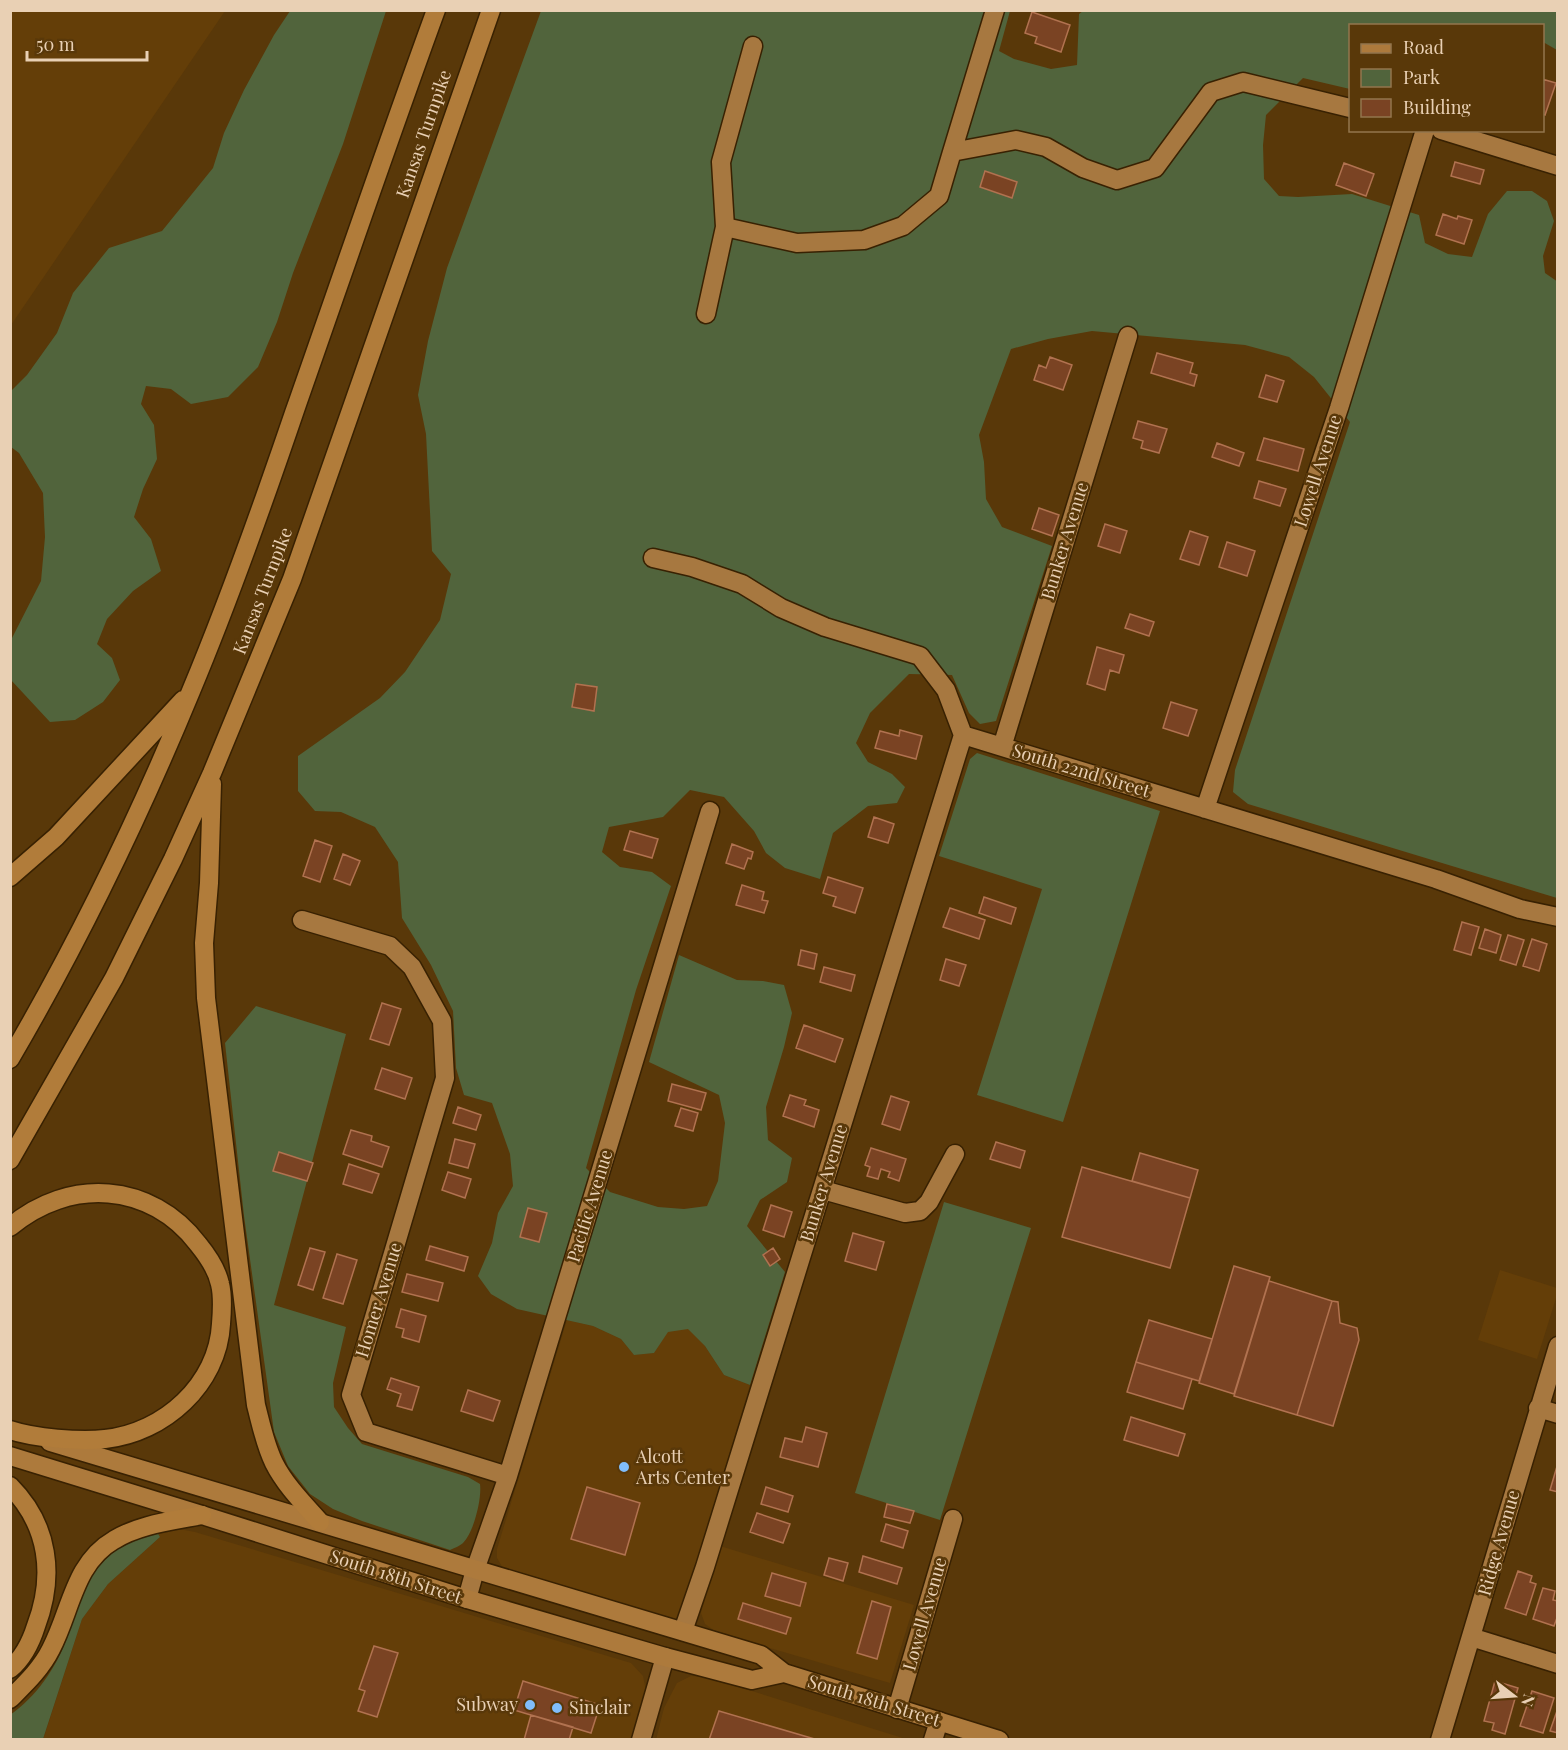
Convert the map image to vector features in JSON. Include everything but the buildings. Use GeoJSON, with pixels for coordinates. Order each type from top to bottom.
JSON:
{"type":"FeatureCollection","features":[{"type":"Feature","properties":{"kind":"highway","name":"Kansas Turnpike"},"geometry":{"type":"LineString","coordinates":[[10,1059],[92,909],[148,793],[192,690],[246,551],[436,10]]}},
{"type":"Feature","properties":{"kind":"highway","name":"Kansas Turnpike"},"geometry":{"type":"LineString","coordinates":[[10,1160],[114,978],[173,859],[212,773],[292,579],[490,10]]}},
{"type":"Feature","properties":{"kind":"highway"},"geometry":{"type":"LineString","coordinates":[[10,877],[56,837],[192,690]]}},
{"type":"Feature","properties":{"kind":"highway"},"geometry":{"type":"LineString","coordinates":[[212,773],[209,883],[204,943],[206,998],[256,1405],[265,1441],[274,1464],[292,1490],[320,1522]]}},
{"type":"Feature","properties":{"kind":"highway"},"geometry":{"type":"LineString","coordinates":[[10,1227],[27,1212],[53,1200],[87,1194],[121,1194],[151,1204],[175,1220],[192,1236],[208,1257],[220,1283],[222,1311],[216,1358],[204,1381],[183,1403],[159,1421],[125,1435],[105,1439],[72,1439],[15,1432]]}},
{"type":"Feature","properties":{"kind":"highway"},"geometry":{"type":"LineString","coordinates":[[10,1486],[29,1509],[43,1539],[48,1574],[43,1609],[30,1642],[10,1669]]}},
{"type":"Feature","properties":{"kind":"highway"},"geometry":{"type":"LineString","coordinates":[[10,1699],[34,1676],[51,1649],[77,1582],[94,1556],[114,1540],[145,1527],[202,1515]]}},
{"type":"Feature","properties":{"kind":"main road","name":"South 18th Street"},"geometry":{"type":"LineString","coordinates":[[15,1432],[761,1655],[784,1672],[999,1740]]}},
{"type":"Feature","properties":{"kind":"main road","name":"South 18th Street"},"geometry":{"type":"LineString","coordinates":[[10,1456],[467,1599],[665,1657],[752,1680],[784,1672]]}},
{"type":"Feature","properties":{"kind":"street"},"geometry":{"type":"LineString","coordinates":[[725,227],[797,243],[864,240],[903,226],[939,196],[995,10]]}},
{"type":"Feature","properties":{"kind":"street"},"geometry":{"type":"LineString","coordinates":[[706,314],[725,227],[721,162],[753,46]]}},
{"type":"Feature","properties":{"kind":"street"},"geometry":{"type":"LineString","coordinates":[[952,152],[1016,140],[1046,147],[1083,168],[1118,180],[1155,168],[1211,92],[1243,82],[1349,108]]}},
{"type":"Feature","properties":{"kind":"street","name":"Lowell Avenue"},"geometry":{"type":"LineString","coordinates":[[1205,809],[1339,408],[1424,132]]}},
{"type":"Feature","properties":{"kind":"street"},"geometry":{"type":"LineString","coordinates":[[1447,132],[1557,166]]}},
{"type":"Feature","properties":{"kind":"street","name":"Bunker Avenue"},"geometry":{"type":"LineString","coordinates":[[1002,747],[1128,336]]}},
{"type":"Feature","properties":{"kind":"street"},"geometry":{"type":"LineString","coordinates":[[653,558],[692,567],[742,584],[781,608],[825,627],[920,656],[946,690],[963,735]]}},
{"type":"Feature","properties":{"kind":"street","name":"South 22nd Street"},"geometry":{"type":"LineString","coordinates":[[963,735],[1436,879],[1520,909],[1557,917]]}},
{"type":"Feature","properties":{"kind":"street","name":"Bunker Avenue"},"geometry":{"type":"LineString","coordinates":[[683,1631],[705,1567],[963,735]]}},
{"type":"Feature","properties":{"kind":"street","name":"Pacific Avenue"},"geometry":{"type":"LineString","coordinates":[[467,1599],[508,1476],[710,811]]}},
{"type":"Feature","properties":{"kind":"street","name":"Homer Avenue"},"geometry":{"type":"LineString","coordinates":[[302,920],[390,946],[412,967],[442,1021],[445,1078],[351,1395],[366,1432],[508,1476]]}},
{"type":"Feature","properties":{"kind":"street"},"geometry":{"type":"LineString","coordinates":[[822,1190],[906,1213],[920,1210],[929,1202],[955,1154]]}},
{"type":"Feature","properties":{"kind":"street","name":"Ridge Avenue"},"geometry":{"type":"LineString","coordinates":[[1440,1740],[1557,1347]]}},
{"type":"Feature","properties":{"kind":"street"},"geometry":{"type":"LineString","coordinates":[[1538,1408],[1557,1414]]}},
{"type":"Feature","properties":{"kind":"street","name":"Lowell Avenue"},"geometry":{"type":"LineString","coordinates":[[897,1709],[953,1519]]}},
{"type":"Feature","properties":{"kind":"street"},"geometry":{"type":"LineString","coordinates":[[1471,1637],[1557,1664]]}},
{"type":"Feature","properties":{"kind":"street"},"geometry":{"type":"LineString","coordinates":[[641,1740],[665,1657]]}},
{"type":"Feature","properties":{"kind":"street"},"geometry":{"type":"LineString","coordinates":[[933,1740],[939,1721]]}},
{"type":"Feature","properties":{"kind":"shaded area"},"geometry":{"type":"Polygon","coordinates":[[[10,11],[225,11],[11,325],[10,11]]]}},
{"type":"Feature","properties":{"kind":"shaded area"},"geometry":{"type":"Polygon","coordinates":[[[1500,1270],[1557,1288],[1557,1295],[1537,1359],[1478,1340],[1500,1270]]]}},
{"type":"Feature","properties":{"kind":"shaded area","name":"Alcott Arts Center"},"geometry":{"type":"Polygon","coordinates":[[[567,1320],[593,1326],[621,1339],[634,1355],[654,1353],[668,1331],[688,1328],[705,1346],[724,1375],[750,1385],[683,1609],[676,1620],[666,1619],[503,1568],[497,1558],[497,1549],[567,1320]]]}},
{"type":"Feature","properties":{"kind":"shaded area"},"geometry":{"type":"Polygon","coordinates":[[[173,1528],[195,1532],[631,1663],[643,1676],[646,1691],[631,1739],[43,1740],[82,1619],[108,1584],[160,1537],[157,1532],[173,1528]]]}},
{"type":"Feature","properties":{"kind":"shaded area"},"geometry":{"type":"Polygon","coordinates":[[[720,1546],[914,1605],[890,1683],[718,1633],[705,1624],[701,1613],[720,1546]]]}},
{"type":"Feature","properties":{"kind":"shaded area"},"geometry":{"type":"Polygon","coordinates":[[[691,1676],[707,1677],[906,1739],[656,1740],[664,1708],[677,1683],[691,1676]]]}},
{"type":"Feature","properties":{"kind":"green space"},"geometry":{"type":"Polygon","coordinates":[[[290,11],[386,11],[343,144],[258,367],[228,397],[191,404],[171,389],[146,386],[141,404],[154,425],[157,459],[143,489],[134,517],[151,539],[161,571],[133,591],[107,619],[97,644],[112,658],[120,680],[103,702],[75,720],[50,722],[11,680],[11,640],[41,581],[45,537],[43,493],[19,453],[11,447],[11,391],[27,375],[57,333],[73,293],[109,248],[162,231],[213,168],[224,133],[244,90],[290,11]]]}},
{"type":"Feature","properties":{"kind":"green space"},"geometry":{"type":"Polygon","coordinates":[[[541,11],[1010,11],[999,51],[1014,59],[1051,69],[1077,65],[1079,14],[1083,11],[1557,11],[1557,50],[1544,43],[1544,24],[1349,24],[1349,89],[1303,78],[1266,115],[1263,145],[1264,179],[1279,196],[1352,194],[1419,215],[1425,243],[1448,254],[1472,257],[1488,214],[1507,191],[1532,191],[1547,201],[1554,221],[1543,256],[1545,273],[1558,282],[1557,898],[1248,804],[1233,792],[1235,770],[1350,422],[1314,377],[1289,357],[1245,345],[1092,331],[1011,349],[979,435],[984,462],[986,499],[1002,527],[1052,546],[996,721],[980,724],[969,713],[952,675],[909,674],[870,713],[856,743],[868,762],[892,774],[905,787],[897,803],[868,806],[833,833],[820,879],[785,868],[766,853],[754,831],[724,797],[690,790],[663,817],[609,827],[602,852],[620,867],[652,872],[671,886],[636,990],[586,1168],[610,1192],[658,1207],[684,1209],[707,1206],[718,1181],[725,1123],[719,1095],[649,1062],[679,955],[737,980],[784,985],[792,1013],[766,1107],[768,1140],[792,1158],[787,1182],[760,1200],[747,1226],[785,1272],[750,1385],[724,1375],[705,1346],[688,1329],[668,1332],[654,1353],[634,1355],[621,1339],[593,1326],[517,1309],[491,1294],[478,1276],[492,1243],[498,1213],[513,1186],[510,1154],[492,1103],[464,1095],[456,1068],[453,1011],[431,965],[402,918],[398,862],[375,827],[341,812],[315,811],[298,791],[298,756],[380,698],[405,672],[440,620],[451,574],[432,551],[426,434],[418,395],[428,341],[447,268],[541,11]]]}},
{"type":"Feature","properties":{"kind":"green space"},"geometry":{"type":"Polygon","coordinates":[[[977,753],[1160,811],[1063,1122],[977,1095],[1042,889],[939,856],[970,759],[977,753]]]}},
{"type":"Feature","properties":{"kind":"green space"},"geometry":{"type":"Polygon","coordinates":[[[256,1006],[346,1034],[274,1305],[346,1327],[333,1383],[334,1407],[362,1444],[468,1477],[480,1484],[478,1506],[471,1531],[463,1543],[450,1550],[362,1521],[333,1509],[310,1494],[288,1466],[274,1432],[244,1216],[225,1043],[256,1006]]]}},
{"type":"Feature","properties":{"kind":"green space"},"geometry":{"type":"Polygon","coordinates":[[[944,1202],[1031,1228],[940,1520],[855,1493],[944,1202]]]}},
{"type":"Feature","properties":{"kind":"green space"},"geometry":{"type":"Polygon","coordinates":[[[157,1532],[160,1537],[108,1584],[82,1619],[43,1739],[11,1739],[10,1715],[37,1691],[51,1671],[86,1587],[98,1568],[110,1555],[123,1546],[157,1532]]]}},
{"type":"Feature","properties":{"kind":"place","name":"Alcott Arts Center"},"geometry":{"type":"Point","coordinates":[624,1467]}},
{"type":"Feature","properties":{"kind":"place","name":"Subway"},"geometry":{"type":"Point","coordinates":[530,1705]}},
{"type":"Feature","properties":{"kind":"place","name":"Sinclair"},"geometry":{"type":"Point","coordinates":[557,1708]}}]}
